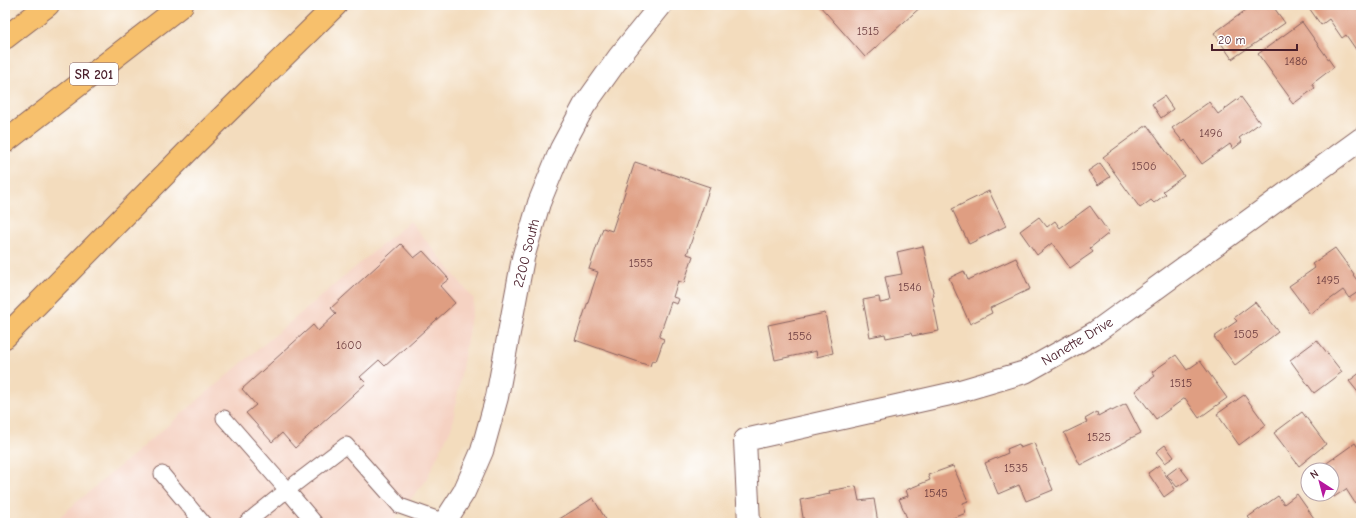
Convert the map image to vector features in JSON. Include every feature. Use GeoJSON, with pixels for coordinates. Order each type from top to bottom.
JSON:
{"type":"FeatureCollection","features":[{"type":"Feature","properties":{"kind":"highway"},"geometry":{"type":"LineString","coordinates":[[5,38],[48,5]]}},
{"type":"Feature","properties":{"kind":"highway","name":"SR 201"},"geometry":{"type":"LineString","coordinates":[[5,142],[182,5]]}},
{"type":"Feature","properties":{"kind":"highway"},"geometry":{"type":"LineString","coordinates":[[5,336],[196,142],[336,5]]}},
{"type":"Feature","properties":{"kind":"street","name":"2200 South"},"geometry":{"type":"LineString","coordinates":[[444,522],[464,492],[482,451],[497,397],[523,258],[539,203],[561,149],[584,106],[619,57],[660,5]]}},
{"type":"Feature","properties":{"kind":"street","name":"Nanette Drive"},"geometry":{"type":"LineString","coordinates":[[749,523],[745,440],[950,394],[1024,372],[1096,332],[1361,139]]}},
{"type":"Feature","properties":{"kind":"lane"},"geometry":{"type":"LineString","coordinates":[[224,418],[315,523]]}},
{"type":"Feature","properties":{"kind":"lane"},"geometry":{"type":"LineString","coordinates":[[246,523],[346,444],[400,506],[444,522]]}},
{"type":"Feature","properties":{"kind":"lane"},"geometry":{"type":"LineString","coordinates":[[162,474],[203,523]]}},
{"type":"Feature","properties":{"kind":"shaded area"},"geometry":{"type":"Polygon","coordinates":[[[410,221],[474,299],[452,426],[425,482],[391,523],[52,523],[410,221]]]}},
{"type":"Feature","properties":{"kind":"building"},"geometry":{"type":"Polygon","coordinates":[[[819,5],[923,5],[865,57],[819,5]]]}},
{"type":"Feature","properties":{"kind":"building"},"geometry":{"type":"Polygon","coordinates":[[[1253,5],[1272,5],[1285,23],[1232,59],[1214,33],[1253,5]]]}},
{"type":"Feature","properties":{"kind":"building"},"geometry":{"type":"Polygon","coordinates":[[[1307,5],[1361,5],[1361,48],[1357,51],[1346,35],[1342,38],[1329,19],[1321,25],[1307,5]]]}},
{"type":"Feature","properties":{"kind":"building"},"geometry":{"type":"Polygon","coordinates":[[[1302,22],[1334,67],[1312,84],[1315,88],[1293,104],[1258,54],[1302,22]]]}},
{"type":"Feature","properties":{"kind":"building"},"geometry":{"type":"Polygon","coordinates":[[[1164,96],[1173,109],[1161,118],[1152,104],[1164,96]]]}},
{"type":"Feature","properties":{"kind":"building"},"geometry":{"type":"Polygon","coordinates":[[[1241,97],[1260,123],[1239,138],[1242,142],[1233,149],[1230,144],[1202,164],[1185,140],[1183,142],[1172,128],[1209,102],[1218,114],[1241,97]]]}},
{"type":"Feature","properties":{"kind":"building"},"geometry":{"type":"Polygon","coordinates":[[[1147,125],[1184,176],[1163,191],[1166,194],[1154,203],[1151,200],[1140,208],[1103,157],[1147,125]]]}},
{"type":"Feature","properties":{"kind":"building"},"geometry":{"type":"Polygon","coordinates":[[[635,162],[710,187],[687,254],[693,256],[684,283],[678,281],[673,297],[679,299],[677,304],[671,302],[659,337],[664,339],[656,361],[652,360],[650,366],[575,340],[598,272],[589,269],[603,228],[612,231],[635,162]]]}},
{"type":"Feature","properties":{"kind":"building"},"geometry":{"type":"Polygon","coordinates":[[[1100,163],[1110,177],[1098,185],[1088,171],[1100,163]]]}},
{"type":"Feature","properties":{"kind":"building"},"geometry":{"type":"Polygon","coordinates":[[[989,191],[1006,226],[969,244],[952,209],[989,191]]]}},
{"type":"Feature","properties":{"kind":"building"},"geometry":{"type":"Polygon","coordinates":[[[1090,206],[1109,233],[1090,248],[1093,252],[1070,268],[1052,243],[1037,255],[1020,231],[1039,217],[1047,227],[1055,221],[1060,228],[1090,206]]]}},
{"type":"Feature","properties":{"kind":"building"},"geometry":{"type":"Polygon","coordinates":[[[401,244],[414,258],[423,251],[449,279],[440,286],[455,303],[385,366],[379,360],[360,377],[366,383],[295,448],[282,433],[272,442],[246,413],[256,405],[242,389],[313,325],[318,331],[336,314],[331,308],[401,244]]]}},
{"type":"Feature","properties":{"kind":"building"},"geometry":{"type":"Polygon","coordinates":[[[923,246],[934,296],[932,297],[939,331],[912,336],[911,333],[886,338],[885,334],[870,337],[863,300],[879,297],[880,303],[890,301],[885,277],[902,274],[897,252],[923,246]]]}},
{"type":"Feature","properties":{"kind":"building"},"geometry":{"type":"Polygon","coordinates":[[[1335,248],[1361,285],[1361,290],[1349,298],[1343,290],[1310,314],[1289,286],[1315,268],[1312,264],[1335,248]]]}},
{"type":"Feature","properties":{"kind":"building"},"geometry":{"type":"Polygon","coordinates":[[[1016,258],[1030,289],[990,308],[992,313],[970,324],[949,278],[964,271],[968,280],[1016,258]]]}},
{"type":"Feature","properties":{"kind":"building"},"geometry":{"type":"Polygon","coordinates":[[[1255,302],[1278,332],[1235,365],[1214,337],[1237,321],[1234,318],[1255,302]]]}},
{"type":"Feature","properties":{"kind":"building"},"geometry":{"type":"Polygon","coordinates":[[[825,313],[833,353],[817,357],[816,351],[775,360],[768,325],[825,313]]]}},
{"type":"Feature","properties":{"kind":"building"},"geometry":{"type":"Polygon","coordinates":[[[1317,340],[1342,372],[1314,393],[1290,360],[1317,340]]]}},
{"type":"Feature","properties":{"kind":"building"},"geometry":{"type":"Polygon","coordinates":[[[1176,355],[1187,370],[1200,361],[1227,398],[1199,418],[1185,398],[1156,419],[1135,391],[1155,376],[1152,372],[1176,355]]]}},
{"type":"Feature","properties":{"kind":"building"},"geometry":{"type":"Polygon","coordinates":[[[1361,372],[1361,396],[1349,381],[1361,372]]]}},
{"type":"Feature","properties":{"kind":"building"},"geometry":{"type":"Polygon","coordinates":[[[1244,395],[1266,425],[1239,445],[1217,414],[1244,395]]]}},
{"type":"Feature","properties":{"kind":"building"},"geometry":{"type":"Polygon","coordinates":[[[1126,404],[1141,433],[1080,465],[1064,433],[1087,422],[1085,419],[1097,412],[1098,416],[1111,409],[1112,411],[1126,404]]]}},
{"type":"Feature","properties":{"kind":"building"},"geometry":{"type":"Polygon","coordinates":[[[1302,412],[1326,444],[1304,462],[1300,462],[1299,466],[1274,433],[1302,412]]]}},
{"type":"Feature","properties":{"kind":"building"},"geometry":{"type":"Polygon","coordinates":[[[1034,443],[1053,490],[1026,501],[1019,485],[998,494],[985,463],[1008,453],[1007,449],[1019,444],[1020,448],[1034,443]]]}},
{"type":"Feature","properties":{"kind":"building"},"geometry":{"type":"Polygon","coordinates":[[[1355,443],[1361,452],[1361,498],[1355,503],[1346,489],[1340,493],[1340,462],[1328,462],[1355,443]]]}},
{"type":"Feature","properties":{"kind":"building"},"geometry":{"type":"Polygon","coordinates":[[[1165,445],[1174,457],[1165,463],[1156,452],[1165,445]]]}},
{"type":"Feature","properties":{"kind":"building"},"geometry":{"type":"Polygon","coordinates":[[[1159,465],[1175,489],[1164,497],[1148,473],[1159,465]]]}},
{"type":"Feature","properties":{"kind":"building"},"geometry":{"type":"Polygon","coordinates":[[[953,466],[968,501],[963,503],[966,513],[941,523],[909,523],[899,499],[908,496],[906,490],[930,480],[928,475],[953,466]]]}},
{"type":"Feature","properties":{"kind":"building"},"geometry":{"type":"Polygon","coordinates":[[[1179,466],[1189,479],[1177,487],[1167,475],[1179,466]]]}},
{"type":"Feature","properties":{"kind":"building"},"geometry":{"type":"Polygon","coordinates":[[[856,486],[859,501],[874,499],[878,523],[804,523],[800,500],[830,494],[829,491],[856,486]]]}},
{"type":"Feature","properties":{"kind":"building"},"geometry":{"type":"Polygon","coordinates":[[[1297,494],[1300,498],[1300,502],[1303,502],[1316,521],[1313,523],[1253,523],[1248,517],[1278,496],[1284,504],[1297,494]]]}},
{"type":"Feature","properties":{"kind":"building"},"geometry":{"type":"Polygon","coordinates":[[[593,498],[608,523],[553,523],[593,498]]]}}]}
